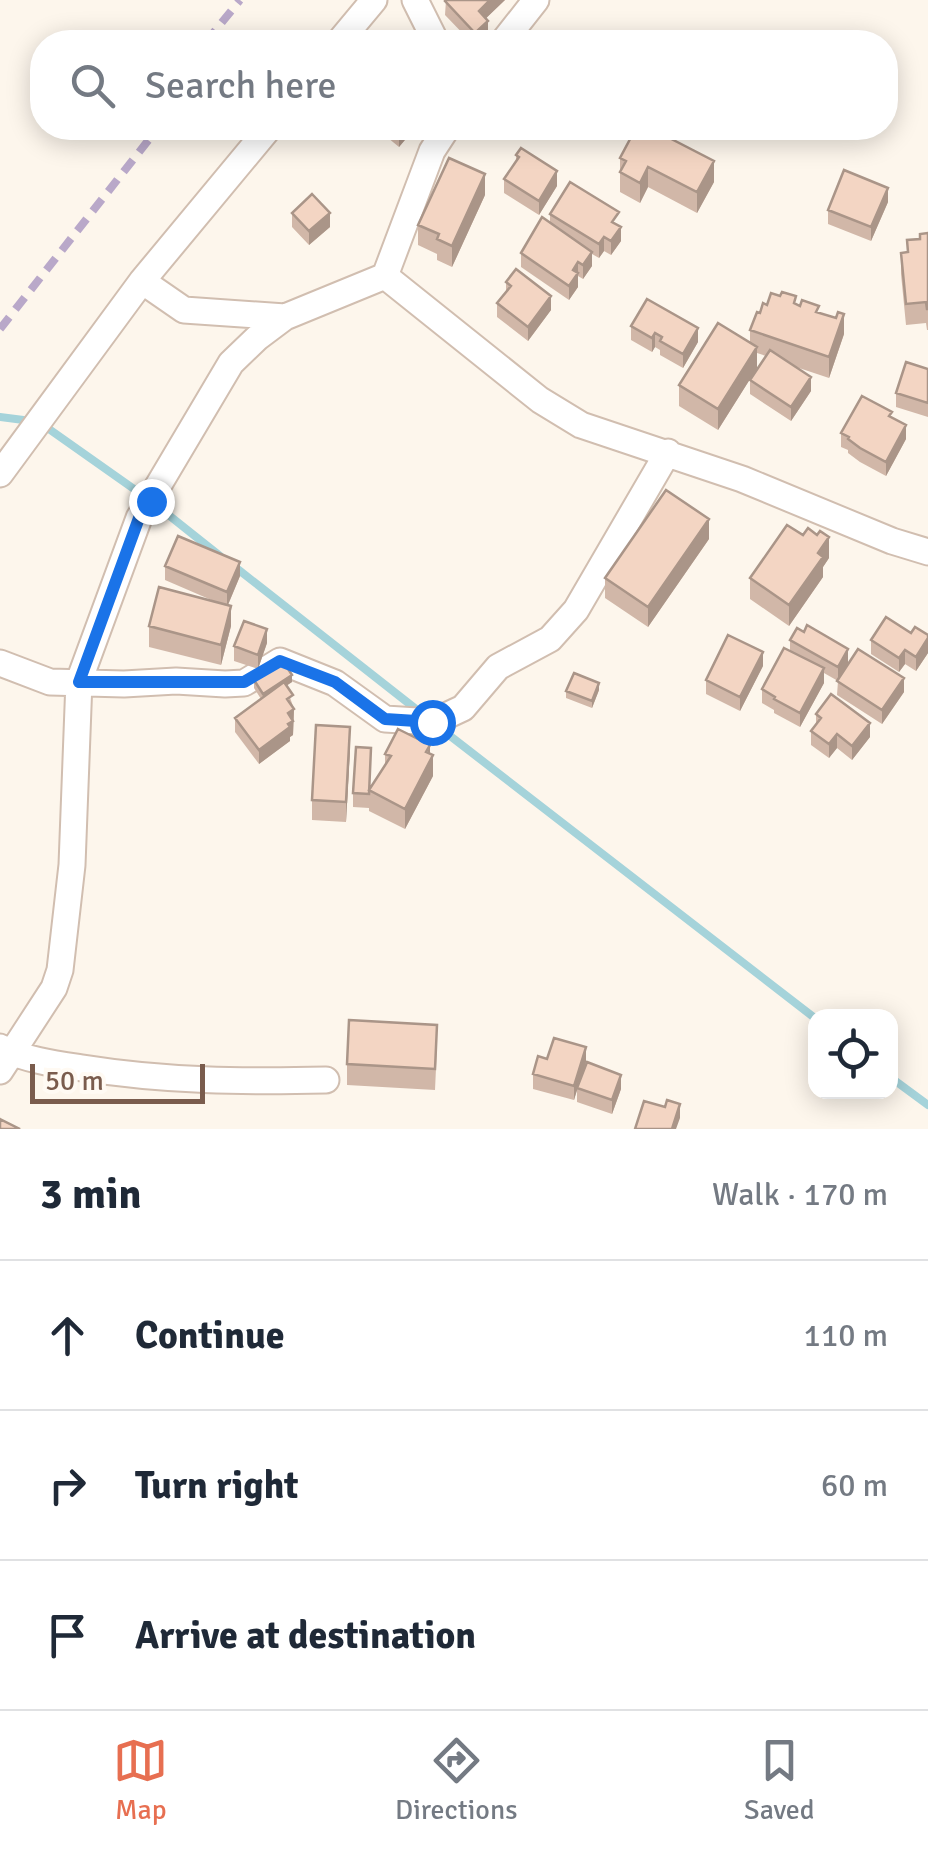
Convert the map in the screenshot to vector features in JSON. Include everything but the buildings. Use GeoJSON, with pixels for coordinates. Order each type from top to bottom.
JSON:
{"type":"FeatureCollection","features":[{"type":"Feature","properties":{"kind":"street"},"geometry":{"type":"LineString","coordinates":[[349,30],[374,0]]}},
{"type":"Feature","properties":{"kind":"street"},"geometry":{"type":"LineString","coordinates":[[416,0],[430,30]]}},
{"type":"Feature","properties":{"kind":"street"},"geometry":{"type":"LineString","coordinates":[[513,30],[536,0]]}},
{"type":"Feature","properties":{"kind":"street"},"geometry":{"type":"LineString","coordinates":[[0,474],[142,281],[259,140]]}},
{"type":"Feature","properties":{"kind":"street"},"geometry":{"type":"LineString","coordinates":[[326,1080],[234,1083],[135,1076],[4,1057],[54,988],[60,970],[72,865],[79,682],[139,518],[231,364],[256,338],[286,318],[385,276],[439,140]]}},
{"type":"Feature","properties":{"kind":"street"},"geometry":{"type":"LineString","coordinates":[[385,276],[432,316],[580,425],[668,452],[928,552]]}},
{"type":"Feature","properties":{"kind":"street"},"geometry":{"type":"LineString","coordinates":[[142,281],[184,310],[286,318]]}},
{"type":"Feature","properties":{"kind":"street"},"geometry":{"type":"LineString","coordinates":[[0,663],[50,682],[244,682],[280,661],[335,682],[385,719],[432,722],[464,708],[498,668],[550,639],[576,610],[668,452]]}},
{"type":"Feature","properties":{"kind":"waterway"},"geometry":{"type":"LineString","coordinates":[[0,417],[39,422],[151,501],[220,556]]}},
{"type":"Feature","properties":{"kind":"waterway"},"geometry":{"type":"LineString","coordinates":[[235,567],[421,713]]}},
{"type":"Feature","properties":{"kind":"waterway"},"geometry":{"type":"LineString","coordinates":[[436,725],[808,1013]]}},
{"type":"Feature","properties":{"kind":"waterway"},"geometry":{"type":"LineString","coordinates":[[898,1083],[928,1105]]}},
{"type":"Feature","properties":{"kind":"railway"},"geometry":{"type":"LineString","coordinates":[[216,30],[240,0]]}},
{"type":"Feature","properties":{"kind":"railway"},"geometry":{"type":"LineString","coordinates":[[0,329],[149,140]]}},
{"type":"Feature","properties":{"kind":"route"},"geometry":{"type":"LineString","coordinates":[[151,501],[139,518],[79,682],[225,684],[244,682],[280,661],[335,682],[385,719],[432,722]]}}]}
